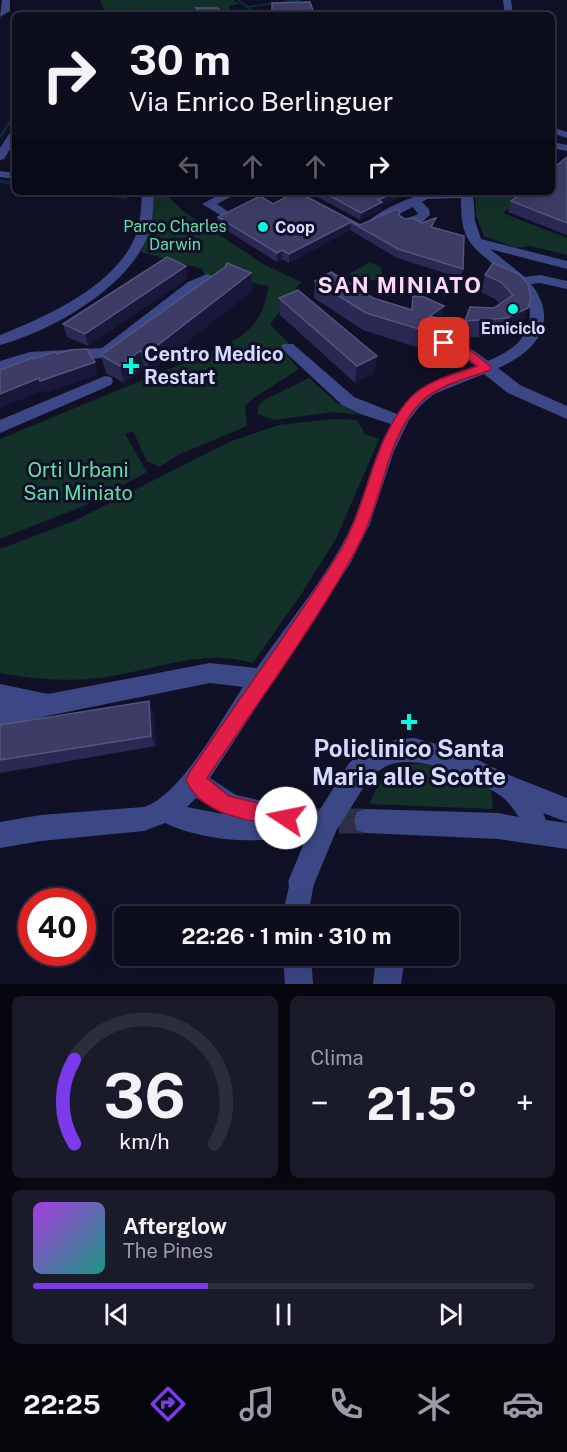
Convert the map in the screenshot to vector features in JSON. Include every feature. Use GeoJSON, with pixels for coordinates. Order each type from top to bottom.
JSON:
{"type":"FeatureCollection","features":[{"type":"Feature","properties":{"kind":"street"},"geometry":{"type":"LineString","coordinates":[[0,15],[6,10],[6,0]]}},
{"type":"Feature","properties":{"kind":"street"},"geometry":{"type":"LineString","coordinates":[[0,164],[12,139]]}},
{"type":"Feature","properties":{"kind":"street"},"geometry":{"type":"LineString","coordinates":[[0,164],[12,151]]}},
{"type":"Feature","properties":{"kind":"street"},"geometry":{"type":"LineString","coordinates":[[0,164],[12,174]]}},
{"type":"Feature","properties":{"kind":"street"},"geometry":{"type":"LineString","coordinates":[[0,340],[64,312],[86,298],[110,278],[132,253],[141,238],[148,195]]}},
{"type":"Feature","properties":{"kind":"street"},"geometry":{"type":"LineString","coordinates":[[226,215],[208,204],[228,195]]}},
{"type":"Feature","properties":{"kind":"street"},"geometry":{"type":"LineString","coordinates":[[360,228],[413,201],[434,195]]}},
{"type":"Feature","properties":{"kind":"street"},"geometry":{"type":"LineString","coordinates":[[0,835],[41,828],[144,819],[166,811],[176,803],[195,780],[318,598],[354,540],[368,508],[388,445],[400,421],[417,399],[432,387],[493,364],[527,342],[537,324],[538,313],[534,300],[522,282],[476,241],[471,228],[467,195]]}},
{"type":"Feature","properties":{"kind":"street"},"geometry":{"type":"LineString","coordinates":[[405,222],[424,215],[423,209],[413,201]]}},
{"type":"Feature","properties":{"kind":"street"},"geometry":{"type":"LineString","coordinates":[[476,241],[567,265]]}},
{"type":"Feature","properties":{"kind":"street"},"geometry":{"type":"LineString","coordinates":[[493,257],[513,251]]}},
{"type":"Feature","properties":{"kind":"street"},"geometry":{"type":"LineString","coordinates":[[0,366],[30,357],[106,353],[128,346],[215,286],[218,280],[207,278],[197,282],[106,353]]}},
{"type":"Feature","properties":{"kind":"street"},"geometry":{"type":"LineString","coordinates":[[522,282],[540,279],[567,285]]}},
{"type":"Feature","properties":{"kind":"street"},"geometry":{"type":"LineString","coordinates":[[444,343],[493,364],[513,389],[567,414]]}},
{"type":"Feature","properties":{"kind":"street"},"geometry":{"type":"LineString","coordinates":[[288,347],[348,401],[400,421]]}},
{"type":"Feature","properties":{"kind":"street"},"geometry":{"type":"LineString","coordinates":[[0,427],[105,381]]}},
{"type":"Feature","properties":{"kind":"street"},"geometry":{"type":"LineString","coordinates":[[0,718],[33,711],[48,705],[210,673],[262,680]]}},
{"type":"Feature","properties":{"kind":"street"},"geometry":{"type":"LineString","coordinates":[[0,695],[48,705]]}},
{"type":"Feature","properties":{"kind":"street"},"geometry":{"type":"LineString","coordinates":[[297,906],[301,882],[316,845],[335,808],[359,771],[382,755],[406,750],[424,751],[459,762],[567,810]]}},
{"type":"Feature","properties":{"kind":"street"},"geometry":{"type":"LineString","coordinates":[[166,811],[192,822],[224,827],[250,828],[301,821],[226,805],[214,799],[195,780]]}},
{"type":"Feature","properties":{"kind":"street"},"geometry":{"type":"LineString","coordinates":[[507,785],[534,816],[534,822],[528,830]]}},
{"type":"Feature","properties":{"kind":"street"},"geometry":{"type":"LineString","coordinates":[[366,821],[449,823],[567,836]]}},
{"type":"Feature","properties":{"kind":"street"},"geometry":{"type":"LineString","coordinates":[[298,966],[299,984]]}},
{"type":"Feature","properties":{"kind":"street"},"geometry":{"type":"LineString","coordinates":[[387,984],[389,966]]}},
{"type":"Feature","properties":{"kind":"green space"},"geometry":{"type":"Polygon","coordinates":[[[100,0],[233,0],[240,4],[229,6],[229,10],[213,12],[105,12],[100,0]]]}},
{"type":"Feature","properties":{"kind":"green space"},"geometry":{"type":"Polygon","coordinates":[[[154,195],[167,195],[183,211],[265,265],[301,282],[270,325],[289,343],[281,348],[299,369],[245,406],[247,426],[178,455],[159,467],[147,461],[133,431],[125,434],[147,472],[86,505],[0,539],[0,439],[225,346],[256,322],[264,306],[269,286],[204,274],[203,269],[141,252],[150,230],[154,195]]]}},
{"type":"Feature","properties":{"kind":"green space"},"geometry":{"type":"Polygon","coordinates":[[[475,195],[525,195],[503,213],[567,238],[567,255],[530,246],[516,248],[484,236],[476,215],[475,195]]]}},
{"type":"Feature","properties":{"kind":"green space"},"geometry":{"type":"Polygon","coordinates":[[[370,262],[380,267],[383,276],[380,280],[357,280],[349,274],[370,262]]]}},
{"type":"Feature","properties":{"kind":"green space"},"geometry":{"type":"Polygon","coordinates":[[[309,378],[336,402],[360,415],[334,412],[274,420],[258,414],[258,406],[264,400],[309,378]]]}},
{"type":"Feature","properties":{"kind":"green space"},"geometry":{"type":"Polygon","coordinates":[[[331,419],[357,420],[365,434],[379,439],[336,539],[253,663],[222,658],[197,659],[112,676],[72,680],[0,673],[0,549],[74,521],[229,442],[279,425],[331,419]]]}},
{"type":"Feature","properties":{"kind":"green space"},"geometry":{"type":"Polygon","coordinates":[[[415,764],[445,768],[491,789],[493,809],[369,804],[385,776],[397,768],[415,764]]]}},
{"type":"Feature","properties":{"kind":"building"},"geometry":{"type":"Polygon","coordinates":[[[310,2],[314,12],[272,12],[272,3],[310,2]]]}},
{"type":"Feature","properties":{"kind":"building"},"geometry":{"type":"Polygon","coordinates":[[[196,8],[217,8],[222,12],[201,12],[196,8]]]}},
{"type":"Feature","properties":{"kind":"building"},"geometry":{"type":"Polygon","coordinates":[[[567,157],[567,223],[511,201],[519,195],[555,195],[555,167],[567,157]]]}},
{"type":"Feature","properties":{"kind":"building"},"geometry":{"type":"Polygon","coordinates":[[[290,195],[304,195],[360,225],[396,209],[405,219],[413,218],[422,223],[436,218],[431,227],[464,236],[463,269],[398,249],[351,222],[289,254],[282,250],[277,253],[218,217],[260,196],[273,204],[290,195]]]}},
{"type":"Feature","properties":{"kind":"building"},"geometry":{"type":"Polygon","coordinates":[[[328,195],[389,195],[378,200],[382,202],[361,213],[328,195]]]}},
{"type":"Feature","properties":{"kind":"building"},"geometry":{"type":"Polygon","coordinates":[[[167,257],[186,266],[85,334],[63,324],[167,257]]]}},
{"type":"Feature","properties":{"kind":"building"},"geometry":{"type":"Polygon","coordinates":[[[227,263],[251,273],[146,354],[140,351],[120,366],[101,355],[225,267],[227,263]]]}},
{"type":"Feature","properties":{"kind":"building"},"geometry":{"type":"Polygon","coordinates":[[[493,263],[519,274],[528,284],[531,298],[528,308],[507,318],[465,321],[470,307],[494,308],[513,295],[501,282],[485,275],[493,263]]]}},
{"type":"Feature","properties":{"kind":"building"},"geometry":{"type":"Polygon","coordinates":[[[331,272],[373,298],[412,310],[413,296],[424,297],[444,306],[430,316],[442,320],[432,333],[366,313],[315,281],[331,272]]]}},
{"type":"Feature","properties":{"kind":"building"},"geometry":{"type":"Polygon","coordinates":[[[298,290],[377,356],[357,366],[279,298],[298,290]]]}},
{"type":"Feature","properties":{"kind":"building"},"geometry":{"type":"Polygon","coordinates":[[[87,349],[95,362],[40,381],[39,378],[0,394],[0,370],[55,352],[57,354],[70,350],[87,349]]]}},
{"type":"Feature","properties":{"kind":"building"},"geometry":{"type":"Polygon","coordinates":[[[149,701],[151,736],[0,760],[0,725],[149,701]]]}},
{"type":"Feature","properties":{"kind":"waterway"},"geometry":{"type":"LineString","coordinates":[[111,7],[134,0]]}},
{"type":"Feature","properties":{"kind":"waterway"},"geometry":{"type":"LineString","coordinates":[[183,12],[199,0]]}},
{"type":"Feature","properties":{"kind":"waterway"},"geometry":{"type":"LineString","coordinates":[[238,0],[248,7]]}},
{"type":"Feature","properties":{"kind":"waterway"},"geometry":{"type":"LineString","coordinates":[[248,7],[300,0]]}},
{"type":"Feature","properties":{"kind":"waterway"},"geometry":{"type":"LineString","coordinates":[[248,7],[255,12]]}},
{"type":"Feature","properties":{"kind":"waterway"},"geometry":{"type":"LineString","coordinates":[[0,137],[12,119]]}},
{"type":"Feature","properties":{"kind":"waterway"},"geometry":{"type":"LineString","coordinates":[[0,181],[12,183]]}},
{"type":"Feature","properties":{"kind":"waterway"},"geometry":{"type":"LineString","coordinates":[[112,195],[126,198]]}},
{"type":"Feature","properties":{"kind":"tunnel"},"geometry":{"type":"LineString","coordinates":[[301,821],[366,821]]}},
{"type":"Feature","properties":{"kind":"place","name":"Coop"},"geometry":{"type":"Point","coordinates":[263,227]}},
{"type":"Feature","properties":{"kind":"place","name":"Emiciclo"},"geometry":{"type":"Point","coordinates":[513,309]}},
{"type":"Feature","properties":{"kind":"place","name":"Centro Medico Restart"},"geometry":{"type":"Point","coordinates":[131,366]}},
{"type":"Feature","properties":{"kind":"place","name":"Policlinico Santa Maria alle Scotte"},"geometry":{"type":"Point","coordinates":[409,722]}},
{"type":"Feature","properties":{"kind":"district","name":"SAN MINIATO"},"geometry":{"type":"Point","coordinates":[400,285]}},
{"type":"Feature","properties":{"kind":"route"},"geometry":{"type":"LineString","coordinates":[[286,818],[226,805],[214,799],[195,780],[347,552],[362,524],[388,445],[405,413],[432,387],[486,367],[466,352],[444,343]]}},
{"type":"Feature","properties":{"kind":"park label","name":"Parco Charles Darwin"},"geometry":{"type":"Point","coordinates":[175,235]}},
{"type":"Feature","properties":{"kind":"park label","name":"Orti Urbani San Miniato"},"geometry":{"type":"Point","coordinates":[78,482]}}]}
